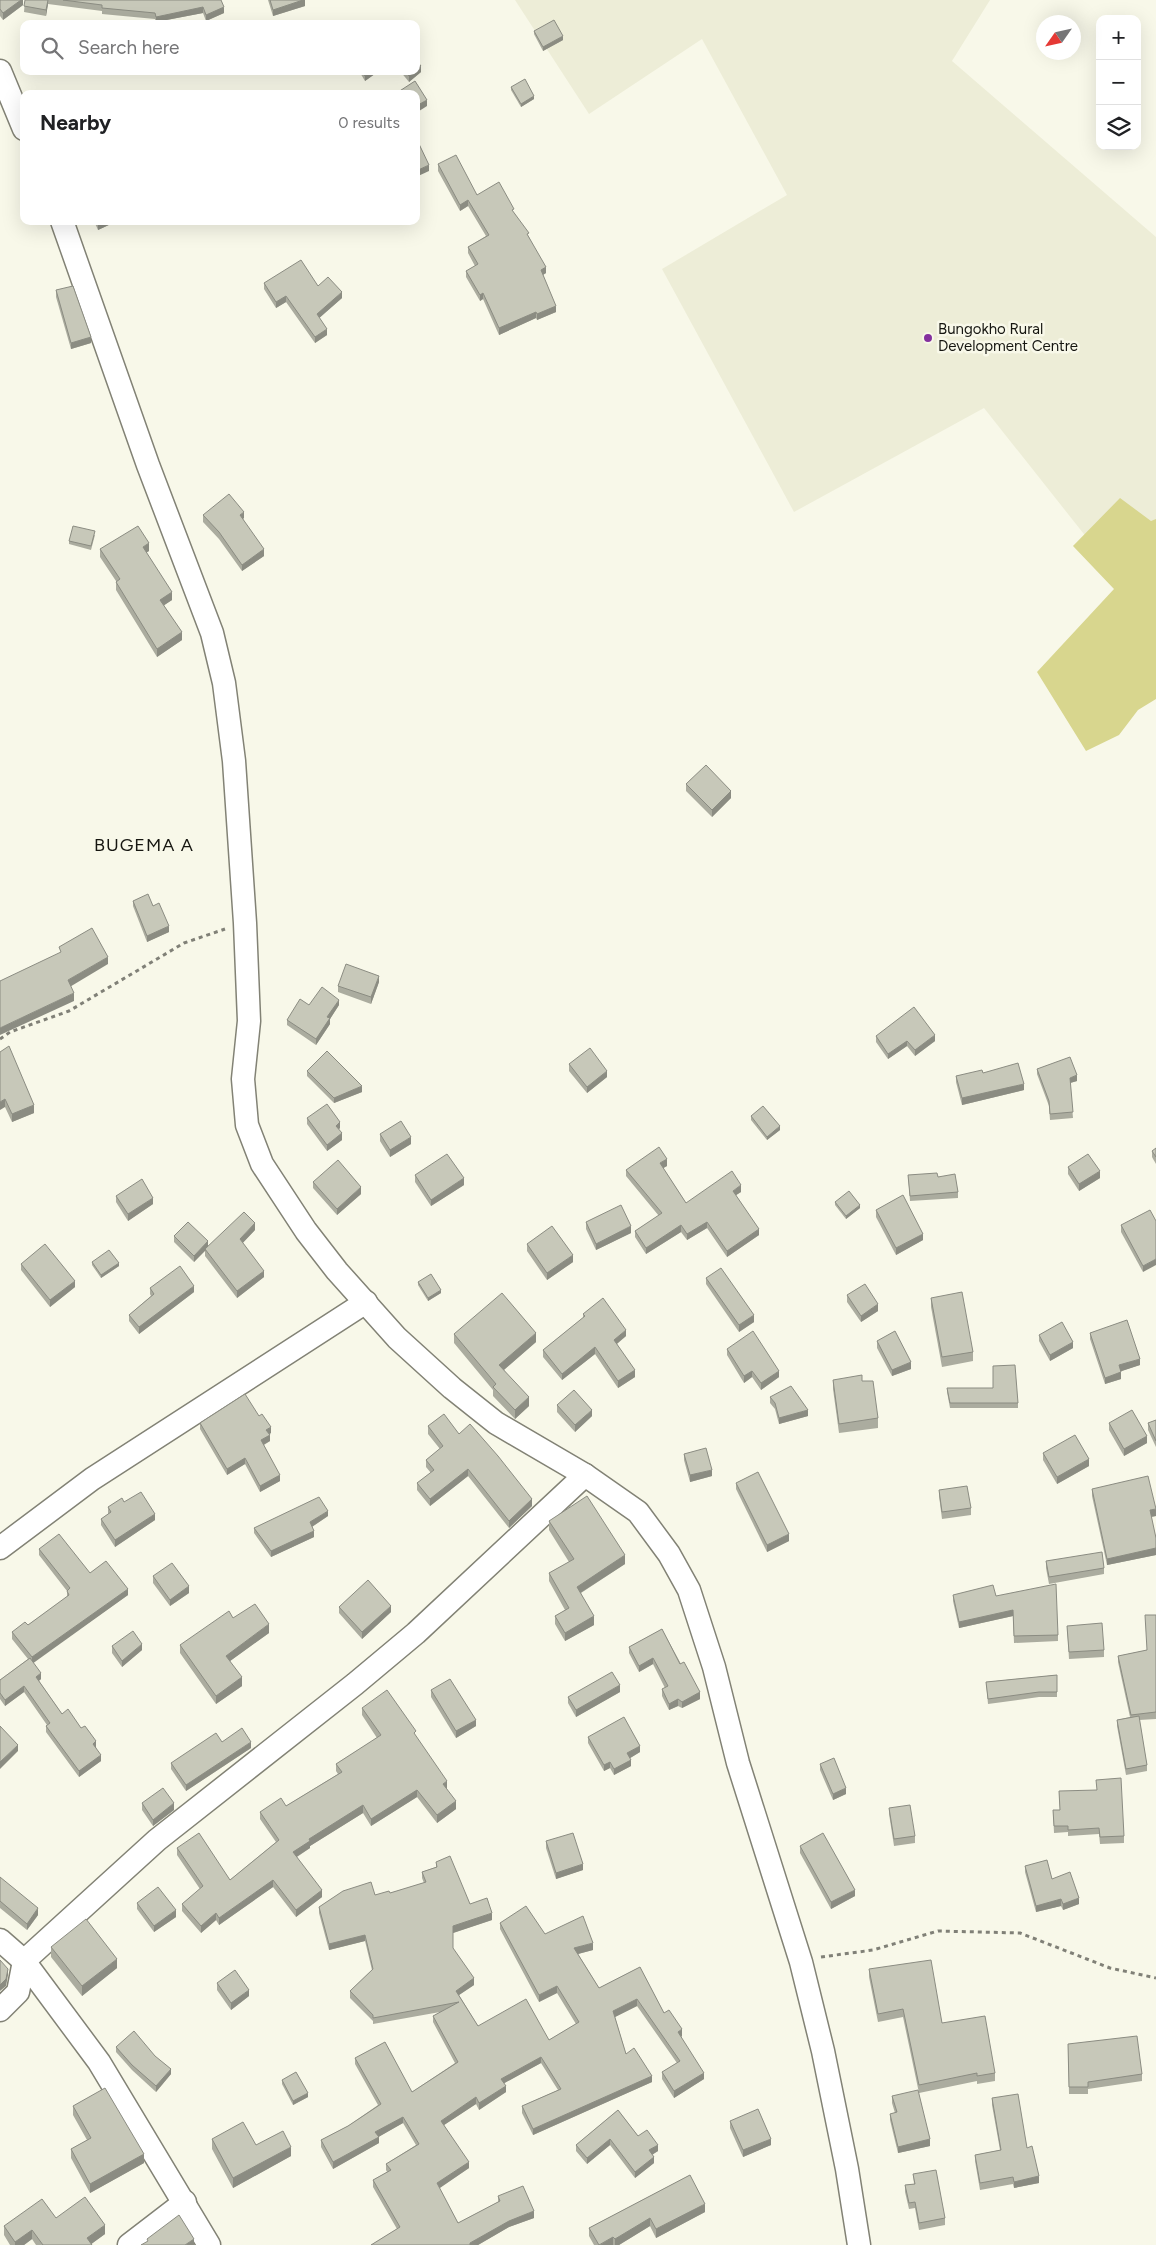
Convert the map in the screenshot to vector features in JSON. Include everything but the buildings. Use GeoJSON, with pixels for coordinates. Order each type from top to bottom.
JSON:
{"type":"FeatureCollection","features":[{"type":"Feature","properties":{"kind":"street"},"geometry":{"type":"LineString","coordinates":[[0,71],[20,118]]}},
{"type":"Feature","properties":{"kind":"street"},"geometry":{"type":"LineString","coordinates":[[63,225],[148,465],[212,633],[224,683],[234,762],[245,923],[249,1021],[243,1079],[247,1125],[262,1164],[286,1203],[337,1271],[397,1338],[452,1388],[496,1423],[585,1475],[638,1512],[669,1554],[689,1590],[714,1667],[738,1763],[801,1962],[827,2069],[848,2169],[860,2245]]}},
{"type":"Feature","properties":{"kind":"street"},"geometry":{"type":"LineString","coordinates":[[0,1548],[92,1479],[366,1302]]}},
{"type":"Feature","properties":{"kind":"street"},"geometry":{"type":"LineString","coordinates":[[0,2010],[18,1992],[24,1960],[157,1840],[355,1684],[416,1633],[585,1475]]}},
{"type":"Feature","properties":{"kind":"street"},"geometry":{"type":"LineString","coordinates":[[0,1940],[24,1960],[99,2062],[209,2245]]}},
{"type":"Feature","properties":{"kind":"street"},"geometry":{"type":"LineString","coordinates":[[129,2245],[184,2202]]}},
{"type":"Feature","properties":{"kind":"path"},"geometry":{"type":"LineString","coordinates":[[0,1039],[10,1032],[69,1011],[184,943],[245,923]]}},
{"type":"Feature","properties":{"kind":"path"},"geometry":{"type":"LineString","coordinates":[[801,1962],[826,1956],[872,1950],[938,1931],[1020,1933],[1110,1968],[1156,1978]]}},
{"type":"Feature","properties":{"kind":"shaded area","name":"Bungokho Rural Development Centre"},"geometry":{"type":"Polygon","coordinates":[[[515,0],[990,0],[952,61],[1156,237],[1156,625],[984,408],[794,512],[662,269],[787,195],[702,39],[589,114],[515,0]]]}},
{"type":"Feature","properties":{"kind":"shaded area"},"geometry":{"type":"Polygon","coordinates":[[[1120,498],[1151,521],[1156,519],[1156,699],[1138,710],[1119,735],[1086,751],[1037,672],[1114,589],[1073,546],[1120,498]]]}},
{"type":"Feature","properties":{"kind":"place","name":"Bungokho Rural Development Centre"},"geometry":{"type":"Point","coordinates":[928,338]}},
{"type":"Feature","properties":{"kind":"district","name":"BUGEMA A"},"geometry":{"type":"Point","coordinates":[144,845]}}]}
